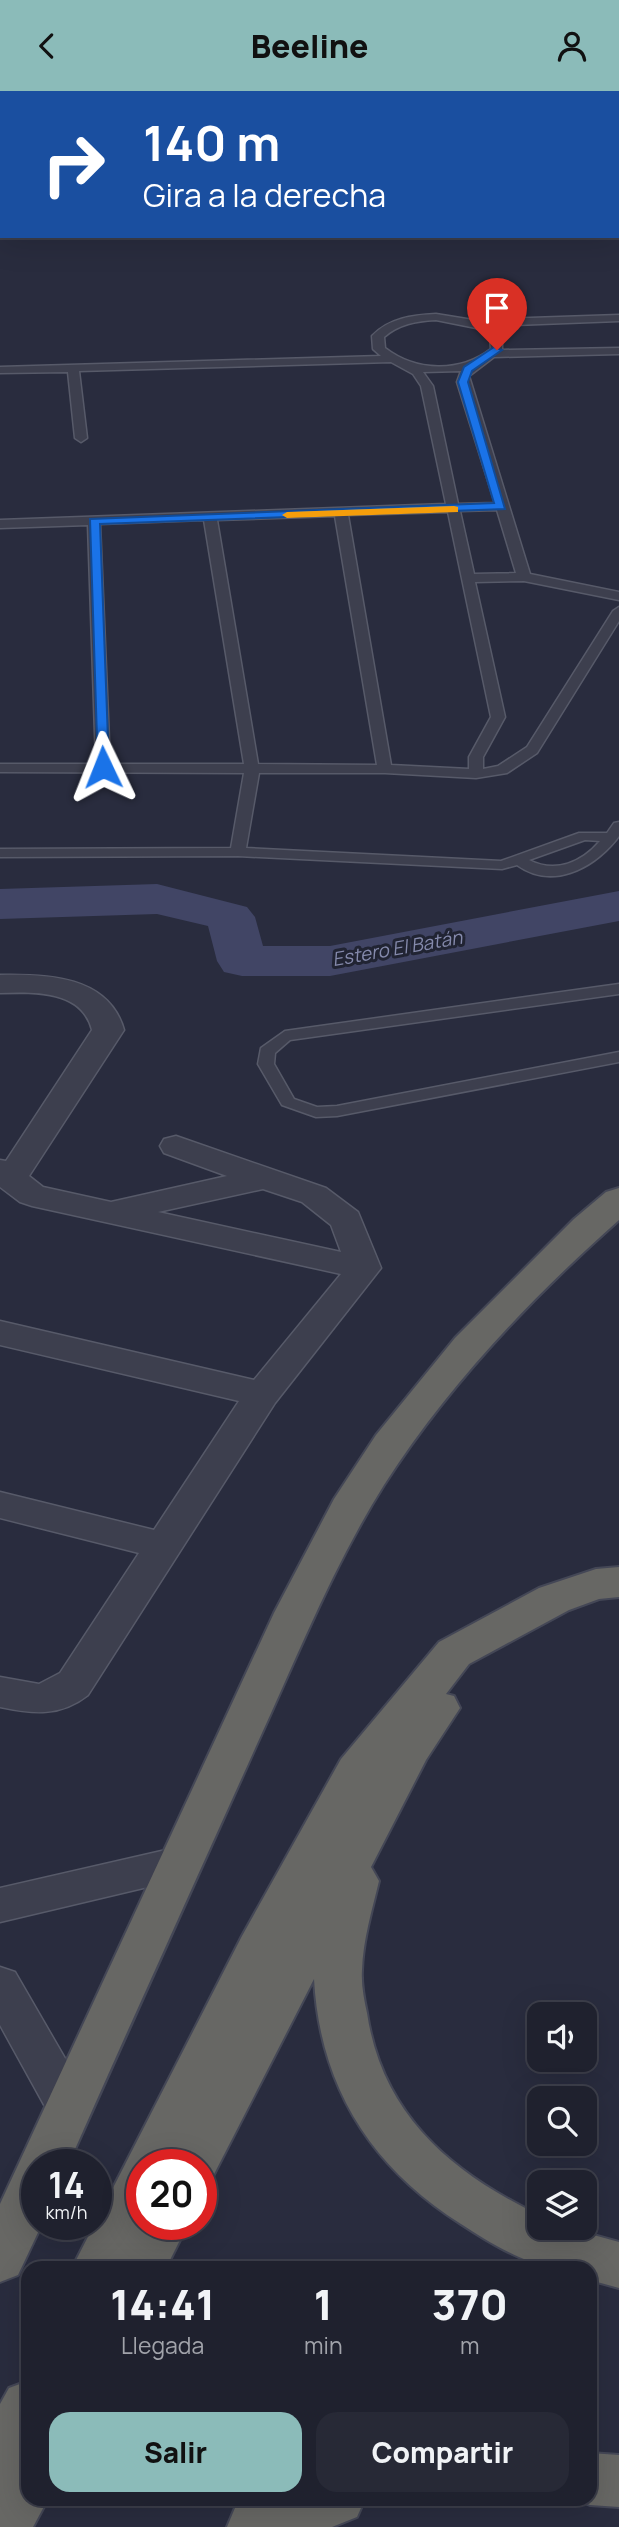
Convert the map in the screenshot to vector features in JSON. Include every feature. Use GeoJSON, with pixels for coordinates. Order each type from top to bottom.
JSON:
{"type":"FeatureCollection","features":[{"type":"Feature","properties":{"kind":"highway"},"geometry":{"type":"LineString","coordinates":[[50,2149],[179,1864],[342,1525],[389,1447],[451,1367],[577,1236],[619,1200]]}},
{"type":"Feature","properties":{"kind":"highway"},"geometry":{"type":"LineString","coordinates":[[158,2149],[259,1950],[358,1771],[454,1653],[554,1599],[596,1584],[619,1582]]}},
{"type":"Feature","properties":{"kind":"highway"},"geometry":{"type":"LineString","coordinates":[[201,2149],[409,1750],[437,1709],[473,1672],[511,1644],[556,1621],[602,1604],[619,1602]]}},
{"type":"Feature","properties":{"kind":"highway"},"geometry":{"type":"LineString","coordinates":[[409,1750],[360,1863],[346,1918],[338,1971],[349,2054],[364,2090],[391,2132],[428,2172],[486,2215],[548,2245],[619,2265]]}},
{"type":"Feature","properties":{"kind":"highway"},"geometry":{"type":"LineString","coordinates":[[102,2261],[126,2213]]}},
{"type":"Feature","properties":{"kind":"highway"},"geometry":{"type":"LineString","coordinates":[[0,2259],[21,2214]]}},
{"type":"Feature","properties":{"kind":"highway"},"geometry":{"type":"LineString","coordinates":[[143,2261],[154,2240]]}},
{"type":"Feature","properties":{"kind":"highway"},"geometry":{"type":"LineString","coordinates":[[0,2455],[21,2418]]}},
{"type":"Feature","properties":{"kind":"highway"},"geometry":{"type":"LineString","coordinates":[[597,2479],[619,2481]]}},
{"type":"Feature","properties":{"kind":"highway"},"geometry":{"type":"LineString","coordinates":[[4,2527],[21,2494]]}},
{"type":"Feature","properties":{"kind":"highway"},"geometry":{"type":"LineString","coordinates":[[256,2527],[317,2506]]}},
{"type":"Feature","properties":{"kind":"street"},"geometry":{"type":"LineString","coordinates":[[0,984],[33,983],[79,993],[102,1010],[108,1030],[5,1175],[32,1195],[364,1268]]}},
{"type":"Feature","properties":{"kind":"street"},"geometry":{"type":"LineString","coordinates":[[176,1146],[314,1195],[346,1220],[364,1268]]}},
{"type":"Feature","properties":{"kind":"street"},"geometry":{"type":"LineString","coordinates":[[110,1212],[264,1178]]}},
{"type":"Feature","properties":{"kind":"street"},"geometry":{"type":"LineString","coordinates":[[0,1692],[38,1700],[58,1698],[66,1691],[165,1546],[262,1394],[364,1268]]}},
{"type":"Feature","properties":{"kind":"street"},"geometry":{"type":"LineString","coordinates":[[0,1333],[262,1394]]}},
{"type":"Feature","properties":{"kind":"street"},"geometry":{"type":"LineString","coordinates":[[0,1505],[165,1546]]}},
{"type":"Feature","properties":{"kind":"street"},"geometry":{"type":"LineString","coordinates":[[0,1905],[179,1864]]}},
{"type":"Feature","properties":{"kind":"street"},"geometry":{"type":"LineString","coordinates":[[0,1985],[69,2108]]}},
{"type":"Feature","properties":{"kind":"lane"},"geometry":{"type":"LineString","coordinates":[[476,774],[476,757],[498,717],[471,578],[427,386],[417,372],[379,349],[378,336],[394,324],[436,317],[472,323],[619,318]]}},
{"type":"Feature","properties":{"kind":"lane"},"geometry":{"type":"LineString","coordinates":[[472,323],[496,336],[498,343],[493,354]]}},
{"type":"Feature","properties":{"kind":"lane"},"geometry":{"type":"LineString","coordinates":[[524,577],[463,375],[476,363],[493,354],[619,351]]}},
{"type":"Feature","properties":{"kind":"lane"},"geometry":{"type":"LineString","coordinates":[[0,370],[396,361],[439,369],[476,363]]}},
{"type":"Feature","properties":{"kind":"lane"},"geometry":{"type":"LineString","coordinates":[[73,368],[80,438]]}},
{"type":"Feature","properties":{"kind":"lane"},"geometry":{"type":"LineString","coordinates":[[0,524],[455,510],[501,506]]}},
{"type":"Feature","properties":{"kind":"lane"},"geometry":{"type":"LineString","coordinates":[[341,513],[385,769]]}},
{"type":"Feature","properties":{"kind":"lane"},"geometry":{"type":"LineString","coordinates":[[211,517],[252,770],[239,852]]}},
{"type":"Feature","properties":{"kind":"lane"},"geometry":{"type":"LineString","coordinates":[[94,521],[103,767]]}},
{"type":"Feature","properties":{"kind":"lane"},"geometry":{"type":"LineString","coordinates":[[471,578],[524,577],[619,596]]}},
{"type":"Feature","properties":{"kind":"lane"},"geometry":{"type":"LineString","coordinates":[[0,768],[385,769],[476,774],[502,770],[532,750],[619,611]]}},
{"type":"Feature","properties":{"kind":"lane"},"geometry":{"type":"LineString","coordinates":[[0,853],[239,852],[502,865],[584,836],[615,831]]}},
{"type":"Feature","properties":{"kind":"lane"},"geometry":{"type":"LineString","coordinates":[[519,858],[538,870],[556,871],[590,860],[615,831]]}},
{"type":"Feature","properties":{"kind":"lane"},"geometry":{"type":"LineString","coordinates":[[619,989],[285,1036],[267,1051],[266,1064],[288,1102],[316,1112],[337,1111],[619,1057]]}},
{"type":"Feature","properties":{"kind":"waterway","name":"Estero El Batán"},"geometry":{"type":"LineString","coordinates":[[0,904],[157,899],[230,917],[242,961],[330,961],[619,906]]}},
{"type":"Feature","properties":{"kind":"slow traffic"},"geometry":{"type":"LineString","coordinates":[[287,515],[454,510]]}},
{"type":"Feature","properties":{"kind":"route"},"geometry":{"type":"LineString","coordinates":[[103,767],[94,521],[455,510],[501,506],[463,382],[467,369],[497,350]]}}]}
